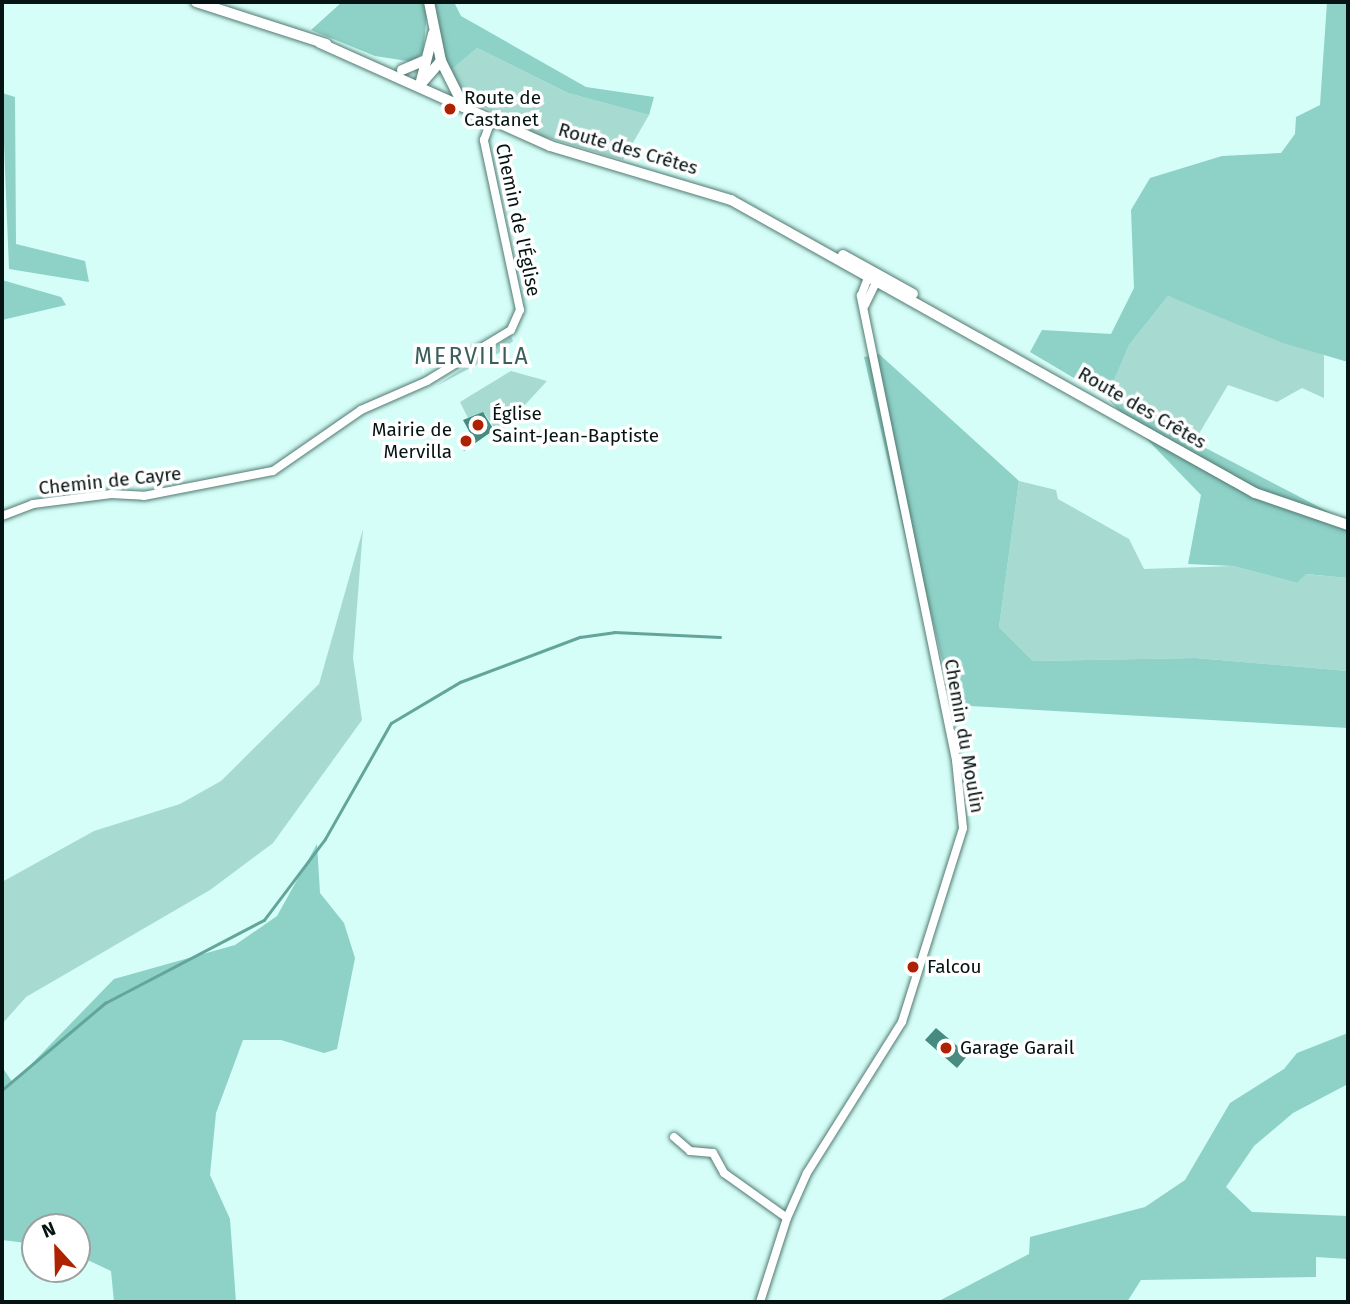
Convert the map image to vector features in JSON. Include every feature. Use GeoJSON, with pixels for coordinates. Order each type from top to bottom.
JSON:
{"type":"FeatureCollection","features":[{"type":"Feature","properties":{"kind":"street","name":"Route des Crêtes"},"geometry":{"type":"LineString","coordinates":[[195,2],[402,70],[491,121],[550,146],[696,186],[872,272],[926,306]]}},
{"type":"Feature","properties":{"kind":"street"},"geometry":{"type":"LineString","coordinates":[[429,2],[441,61],[461,101]]}},
{"type":"Feature","properties":{"kind":"street"},"geometry":{"type":"LineString","coordinates":[[422,82],[434,28]]}},
{"type":"Feature","properties":{"kind":"street","name":"Route des Crêtes"},"geometry":{"type":"LineString","coordinates":[[320,43],[422,82],[461,101],[491,121]]}},
{"type":"Feature","properties":{"kind":"street"},"geometry":{"type":"LineString","coordinates":[[402,70],[416,68],[427,58]]}},
{"type":"Feature","properties":{"kind":"street"},"geometry":{"type":"LineString","coordinates":[[422,82],[441,61]]}},
{"type":"Feature","properties":{"kind":"street","name":"Chemin de l'Église"},"geometry":{"type":"LineString","coordinates":[[491,121],[484,141],[516,284],[520,310],[515,325]]}},
{"type":"Feature","properties":{"kind":"street","name":"Route des Crêtes"},"geometry":{"type":"LineString","coordinates":[[872,272],[878,281],[1255,493],[1348,525]]}},
{"type":"Feature","properties":{"kind":"street","name":"Chemin du Moulin"},"geometry":{"type":"LineString","coordinates":[[760,1302],[787,1218],[807,1174],[902,1022],[963,828],[954,749],[865,305],[862,284],[872,272]]}},
{"type":"Feature","properties":{"kind":"street"},"geometry":{"type":"LineString","coordinates":[[865,305],[878,281]]}},
{"type":"Feature","properties":{"kind":"street","name":"Chemin de Cayre"},"geometry":{"type":"LineString","coordinates":[[2,516],[33,504],[111,494],[144,496],[273,471],[360,410],[464,360],[515,325]]}},
{"type":"Feature","properties":{"kind":"street"},"geometry":{"type":"LineString","coordinates":[[674,1137],[690,1151],[713,1153],[724,1173],[787,1218]]}},
{"type":"Feature","properties":{"kind":"green space"},"geometry":{"type":"Polygon","coordinates":[[[342,2],[454,2],[461,16],[586,87],[654,97],[649,115],[568,93],[477,48],[450,71],[427,14],[423,52],[414,62],[375,56],[311,30],[342,2]]]}},
{"type":"Feature","properties":{"kind":"green space"},"geometry":{"type":"Polygon","coordinates":[[[1327,2],[1348,2],[1348,362],[1283,343],[1168,296],[1129,345],[1107,396],[1118,394],[1194,442],[1348,522],[1348,578],[1306,574],[1297,583],[1233,566],[1188,564],[1201,495],[1106,397],[1030,352],[1042,330],[1111,334],[1134,288],[1131,210],[1150,178],[1222,156],[1281,153],[1295,134],[1296,117],[1320,105],[1327,2]]]}},
{"type":"Feature","properties":{"kind":"green space"},"geometry":{"type":"Polygon","coordinates":[[[477,48],[568,93],[649,115],[623,160],[535,134],[464,97],[450,71],[477,48]]]}},
{"type":"Feature","properties":{"kind":"green space"},"geometry":{"type":"Polygon","coordinates":[[[2,93],[15,97],[16,244],[85,261],[89,282],[9,269],[2,93]]]}},
{"type":"Feature","properties":{"kind":"green space"},"geometry":{"type":"Polygon","coordinates":[[[2,280],[61,297],[66,305],[2,320],[2,280]]]}},
{"type":"Feature","properties":{"kind":"green space"},"geometry":{"type":"Polygon","coordinates":[[[1168,296],[1324,355],[1324,398],[1302,388],[1277,402],[1228,385],[1194,442],[1118,394],[1106,397],[1129,345],[1168,296]]]}},
{"type":"Feature","properties":{"kind":"green space"},"geometry":{"type":"Polygon","coordinates":[[[511,336],[513,341],[499,353],[436,386],[511,336]]]}},
{"type":"Feature","properties":{"kind":"green space"},"geometry":{"type":"Polygon","coordinates":[[[879,354],[1019,481],[999,627],[1033,661],[1196,658],[1348,671],[1348,728],[953,705],[925,589],[916,583],[864,357],[879,354]]]}},
{"type":"Feature","properties":{"kind":"green space"},"geometry":{"type":"Polygon","coordinates":[[[511,371],[547,381],[498,434],[485,414],[468,418],[460,402],[511,371]]]}},
{"type":"Feature","properties":{"kind":"green space"},"geometry":{"type":"Polygon","coordinates":[[[1019,481],[1056,490],[1058,499],[1129,539],[1144,569],[1233,566],[1297,583],[1305,574],[1348,578],[1348,671],[1196,658],[1033,661],[999,627],[1019,481]]]}},
{"type":"Feature","properties":{"kind":"green space"},"geometry":{"type":"Polygon","coordinates":[[[363,529],[353,658],[362,720],[273,843],[210,890],[26,997],[2,1024],[2,882],[94,831],[180,804],[221,781],[319,684],[363,529]]]}},
{"type":"Feature","properties":{"kind":"green space"},"geometry":{"type":"Polygon","coordinates":[[[317,844],[320,893],[344,923],[355,958],[337,1049],[324,1053],[281,1040],[243,1040],[216,1113],[210,1175],[230,1219],[236,1302],[114,1302],[111,1271],[91,1262],[91,1213],[21,1213],[21,1242],[2,1240],[2,1067],[13,1083],[114,979],[235,945],[277,916],[317,844]]]}},
{"type":"Feature","properties":{"kind":"green space"},"geometry":{"type":"Polygon","coordinates":[[[1348,1033],[1348,1084],[1293,1113],[1254,1146],[1226,1187],[1252,1212],[1348,1216],[1348,1259],[1316,1257],[1316,1277],[1141,1280],[1127,1302],[937,1302],[1029,1254],[1030,1237],[1145,1207],[1185,1180],[1230,1103],[1284,1069],[1297,1053],[1348,1033]]]}},
{"type":"Feature","properties":{"kind":"building","name":"Église Saint-Jean-Baptiste"},"geometry":{"type":"Polygon","coordinates":[[[483,412],[494,430],[464,451],[458,440],[470,433],[463,420],[483,412]]]}},
{"type":"Feature","properties":{"kind":"building","name":"Garage Garail"},"geometry":{"type":"Polygon","coordinates":[[[936,1028],[968,1055],[957,1068],[925,1040],[936,1028]]]}},
{"type":"Feature","properties":{"kind":"waterway"},"geometry":{"type":"LineString","coordinates":[[2,1090],[105,1003],[264,920],[325,839],[391,723],[460,682],[580,637],[614,632],[720,637]]}},
{"type":"Feature","properties":{"kind":"place","name":"Route de Castanet"},"geometry":{"type":"Point","coordinates":[450,109]}},
{"type":"Feature","properties":{"kind":"place","name":"Église Saint-Jean-Baptiste"},"geometry":{"type":"Point","coordinates":[478,425]}},
{"type":"Feature","properties":{"kind":"place","name":"Mairie de Mervilla"},"geometry":{"type":"Point","coordinates":[466,441]}},
{"type":"Feature","properties":{"kind":"place","name":"Falcou"},"geometry":{"type":"Point","coordinates":[913,967]}},
{"type":"Feature","properties":{"kind":"place","name":"Garage Garail"},"geometry":{"type":"Point","coordinates":[946,1048]}},
{"type":"Feature","properties":{"kind":"district","name":"MERVILLA"},"geometry":{"type":"Point","coordinates":[472,356]}}]}
